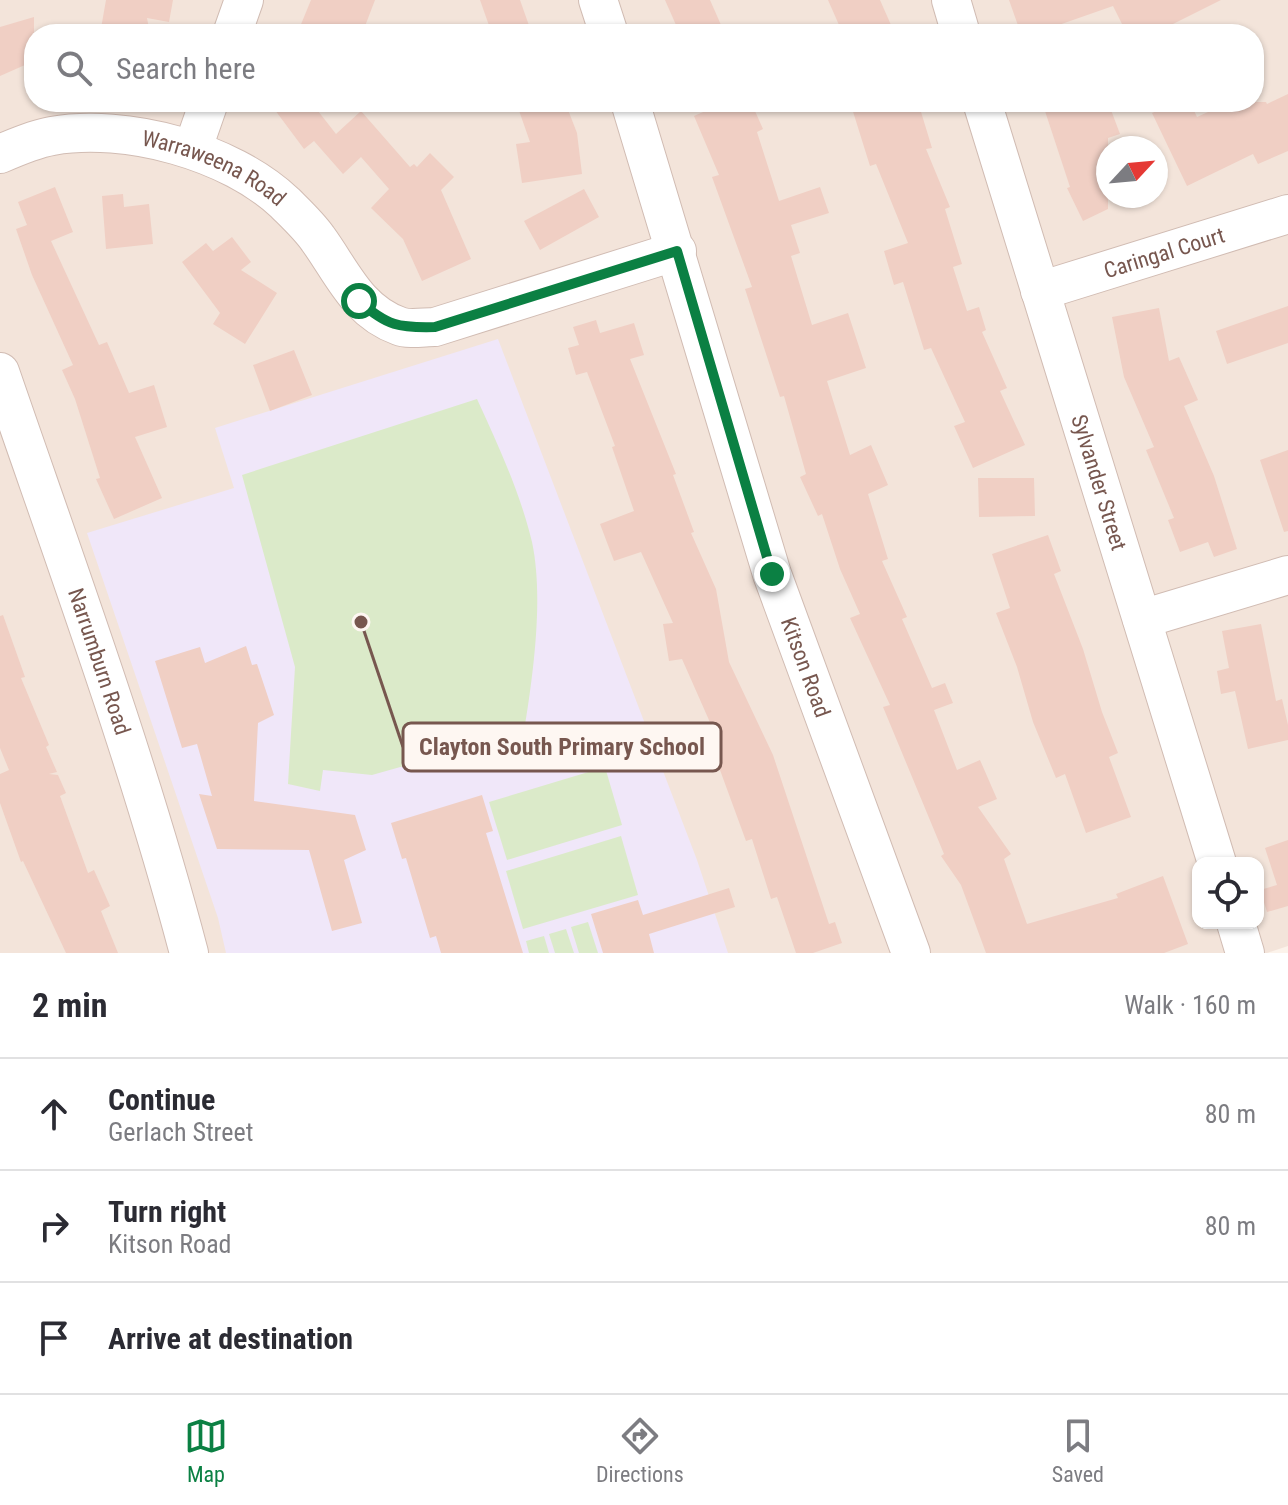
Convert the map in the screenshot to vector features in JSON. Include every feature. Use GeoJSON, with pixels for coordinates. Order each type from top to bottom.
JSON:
{"type":"FeatureCollection","features":[{"type":"Feature","properties":{"kind":"street"},"geometry":{"type":"LineString","coordinates":[[236,24],[244,0]]}},
{"type":"Feature","properties":{"kind":"street"},"geometry":{"type":"LineString","coordinates":[[598,0],[606,24]]}},
{"type":"Feature","properties":{"kind":"street"},"geometry":{"type":"LineString","coordinates":[[951,0],[958,24]]}},
{"type":"Feature","properties":{"kind":"street"},"geometry":{"type":"LineString","coordinates":[[193,148],[206,112]]}},
{"type":"Feature","properties":{"kind":"street","name":"Kitson Road"},"geometry":{"type":"LineString","coordinates":[[633,112],[772,574],[911,953]]}},
{"type":"Feature","properties":{"kind":"street","name":"Sylvander Street"},"geometry":{"type":"LineString","coordinates":[[985,112],[1215,857]]}},
{"type":"Feature","properties":{"kind":"street","name":"Warraweena Road"},"geometry":{"type":"LineString","coordinates":[[0,154],[52,136],[97,134],[193,148],[238,168],[283,201],[317,237],[359,301],[375,315],[402,328],[435,327],[677,251]]}},
{"type":"Feature","properties":{"kind":"street","name":"Caringal Court"},"geometry":{"type":"LineString","coordinates":[[1040,291],[1288,214]]}},
{"type":"Feature","properties":{"kind":"street","name":"Narrumburn Road"},"geometry":{"type":"LineString","coordinates":[[0,372],[121,721],[160,843],[189,953]]}},
{"type":"Feature","properties":{"kind":"street"},"geometry":{"type":"LineString","coordinates":[[1142,619],[1288,575]]}},
{"type":"Feature","properties":{"kind":"street"},"geometry":{"type":"LineString","coordinates":[[1238,929],[1245,953]]}},
{"type":"Feature","properties":{"kind":"shaded area"},"geometry":{"type":"Polygon","coordinates":[[[0,0],[1288,0],[1288,946],[1267,953],[0,953],[0,0]]]}},
{"type":"Feature","properties":{"kind":"shaded area"},"geometry":{"type":"Polygon","coordinates":[[[498,339],[697,860],[728,953],[226,953],[218,918],[87,533],[234,488],[215,428],[498,339]]]}},
{"type":"Feature","properties":{"kind":"green space"},"geometry":{"type":"Polygon","coordinates":[[[477,399],[508,469],[532,542],[537,587],[536,637],[524,732],[372,775],[323,770],[320,791],[288,784],[295,667],[242,475],[477,399]]]}},
{"type":"Feature","properties":{"kind":"green space"},"geometry":{"type":"Polygon","coordinates":[[[605,767],[622,825],[507,860],[489,802],[605,767]]]}},
{"type":"Feature","properties":{"kind":"green space"},"geometry":{"type":"Polygon","coordinates":[[[621,836],[638,895],[523,929],[506,871],[621,836]]]}},
{"type":"Feature","properties":{"kind":"green space"},"geometry":{"type":"Polygon","coordinates":[[[588,922],[598,953],[579,953],[571,927],[588,922]]]}},
{"type":"Feature","properties":{"kind":"green space"},"geometry":{"type":"Polygon","coordinates":[[[566,929],[574,953],[555,953],[549,934],[566,929]]]}},
{"type":"Feature","properties":{"kind":"green space"},"geometry":{"type":"Polygon","coordinates":[[[544,936],[549,953],[529,953],[526,941],[544,936]]]}},
{"type":"Feature","properties":{"kind":"building"},"geometry":{"type":"Polygon","coordinates":[[[106,0],[173,0],[169,22],[147,18],[148,24],[102,24],[106,0]]]}},
{"type":"Feature","properties":{"kind":"building"},"geometry":{"type":"Polygon","coordinates":[[[311,0],[375,0],[366,24],[301,24],[311,0]]]}},
{"type":"Feature","properties":{"kind":"building"},"geometry":{"type":"Polygon","coordinates":[[[480,0],[520,0],[528,24],[488,24],[480,0]]]}},
{"type":"Feature","properties":{"kind":"building"},"geometry":{"type":"Polygon","coordinates":[[[665,0],[710,0],[721,24],[676,24],[665,0]]]}},
{"type":"Feature","properties":{"kind":"building"},"geometry":{"type":"Polygon","coordinates":[[[828,0],[880,0],[891,24],[839,24],[828,0]]]}},
{"type":"Feature","properties":{"kind":"building"},"geometry":{"type":"Polygon","coordinates":[[[1009,0],[1221,0],[1173,24],[1122,24],[1113,6],[1062,24],[1017,24],[1009,0]]]}},
{"type":"Feature","properties":{"kind":"building"},"geometry":{"type":"Polygon","coordinates":[[[34,17],[34,24],[24,24],[24,65],[0,76],[0,27],[34,17]]]}},
{"type":"Feature","properties":{"kind":"building"},"geometry":{"type":"Polygon","coordinates":[[[1288,94],[1288,151],[1258,164],[1253,154],[1187,186],[1168,146],[1168,136],[1163,136],[1152,113],[1195,112],[1197,117],[1208,112],[1264,112],[1266,102],[1288,94]]]}},
{"type":"Feature","properties":{"kind":"building"},"geometry":{"type":"Polygon","coordinates":[[[276,112],[319,112],[336,134],[362,112],[410,167],[414,164],[417,167],[430,153],[454,177],[441,190],[471,259],[422,281],[403,239],[371,208],[389,189],[361,157],[343,174],[314,141],[304,149],[276,112]]]}},
{"type":"Feature","properties":{"kind":"building"},"geometry":{"type":"Polygon","coordinates":[[[520,112],[569,112],[577,133],[582,174],[522,183],[516,144],[530,142],[520,112]]]}},
{"type":"Feature","properties":{"kind":"building"},"geometry":{"type":"Polygon","coordinates":[[[703,112],[755,112],[763,129],[757,132],[779,201],[820,187],[829,213],[791,225],[800,253],[791,256],[812,325],[848,313],[866,368],[827,381],[850,455],[871,445],[888,485],[868,494],[888,559],[882,561],[907,617],[902,619],[932,688],[945,683],[953,703],[934,710],[957,770],[980,760],[997,799],[978,807],[1011,854],[1004,859],[1027,924],[1118,898],[1116,894],[1163,876],[1188,944],[1164,953],[986,953],[961,885],[941,856],[944,854],[883,707],[890,705],[850,618],[860,614],[840,569],[822,514],[818,516],[800,477],[806,474],[784,396],[780,397],[745,289],[752,287],[712,177],[719,175],[694,116],[703,112]]]}},
{"type":"Feature","properties":{"kind":"building"},"geometry":{"type":"Polygon","coordinates":[[[853,112],[921,112],[932,148],[926,149],[950,207],[945,209],[962,264],[953,267],[967,311],[979,307],[986,330],[982,332],[1007,388],[1000,391],[1025,445],[973,468],[954,426],[965,422],[931,348],[924,350],[903,282],[894,285],[884,251],[908,243],[876,164],[870,166],[853,112]]]}},
{"type":"Feature","properties":{"kind":"building"},"geometry":{"type":"Polygon","coordinates":[[[1045,112],[1112,112],[1120,134],[1096,136],[1096,208],[1108,209],[1083,221],[1067,188],[1070,187],[1045,112]]]}},
{"type":"Feature","properties":{"kind":"building"},"geometry":{"type":"Polygon","coordinates":[[[55,187],[73,232],[51,241],[99,345],[107,342],[129,393],[154,385],[167,427],[135,437],[162,498],[114,519],[96,479],[100,478],[75,399],[62,370],[73,365],[32,275],[16,229],[27,225],[18,202],[55,187]]]}},
{"type":"Feature","properties":{"kind":"building"},"geometry":{"type":"Polygon","coordinates":[[[584,189],[599,217],[540,250],[524,221],[584,189]]]}},
{"type":"Feature","properties":{"kind":"building"},"geometry":{"type":"Polygon","coordinates":[[[123,194],[124,207],[149,204],[153,244],[106,249],[102,196],[123,194]]]}},
{"type":"Feature","properties":{"kind":"building"},"geometry":{"type":"Polygon","coordinates":[[[232,237],[251,262],[241,270],[277,293],[245,344],[213,324],[220,313],[182,262],[206,243],[213,251],[232,237]]]}},
{"type":"Feature","properties":{"kind":"building"},"geometry":{"type":"Polygon","coordinates":[[[1288,306],[1288,343],[1227,364],[1216,331],[1288,306]]]}},
{"type":"Feature","properties":{"kind":"building"},"geometry":{"type":"Polygon","coordinates":[[[1159,308],[1169,361],[1179,357],[1198,400],[1184,406],[1214,476],[1237,549],[1214,557],[1208,542],[1180,552],[1168,520],[1174,518],[1146,450],[1154,447],[1124,377],[1112,317],[1159,308]]]}},
{"type":"Feature","properties":{"kind":"building"},"geometry":{"type":"Polygon","coordinates":[[[596,320],[600,333],[634,323],[644,355],[630,359],[676,474],[673,475],[694,532],[691,533],[716,589],[729,662],[773,755],[829,924],[835,922],[842,943],[813,953],[796,953],[777,897],[771,899],[752,839],[746,841],[709,740],[716,736],[682,659],[669,661],[663,624],[673,623],[641,552],[614,561],[600,524],[634,511],[612,447],[615,446],[587,372],[576,375],[568,348],[579,345],[573,327],[596,320]]]}},
{"type":"Feature","properties":{"kind":"building"},"geometry":{"type":"Polygon","coordinates":[[[294,350],[312,395],[270,411],[253,365],[294,350]]]}},
{"type":"Feature","properties":{"kind":"building"},"geometry":{"type":"Polygon","coordinates":[[[1288,450],[1288,531],[1284,532],[1260,460],[1288,450]]]}},
{"type":"Feature","properties":{"kind":"building"},"geometry":{"type":"Polygon","coordinates":[[[978,478],[1034,478],[1035,516],[979,517],[978,478]]]}},
{"type":"Feature","properties":{"kind":"building"},"geometry":{"type":"Polygon","coordinates":[[[1048,535],[1061,571],[1054,574],[1118,753],[1109,757],[1131,817],[1086,833],[1065,774],[1056,778],[1033,722],[1017,667],[996,613],[1010,608],[992,554],[1048,535]]]}},
{"type":"Feature","properties":{"kind":"building"},"geometry":{"type":"Polygon","coordinates":[[[3,615],[25,677],[21,678],[57,772],[49,774],[58,775],[66,793],[60,796],[88,873],[94,870],[110,906],[101,911],[118,953],[66,953],[21,862],[0,803],[0,774],[9,770],[0,748],[0,616],[3,615]]]}},
{"type":"Feature","properties":{"kind":"building"},"geometry":{"type":"Polygon","coordinates":[[[1261,624],[1276,701],[1282,699],[1288,740],[1248,749],[1235,691],[1221,694],[1217,671],[1229,668],[1222,631],[1261,624]]]}},
{"type":"Feature","properties":{"kind":"building"},"geometry":{"type":"Polygon","coordinates":[[[246,646],[252,665],[257,664],[274,715],[258,723],[254,801],[355,815],[366,850],[344,860],[362,923],[332,931],[309,850],[217,849],[199,794],[212,796],[197,744],[182,748],[155,661],[200,647],[205,663],[246,646]]]}},
{"type":"Feature","properties":{"kind":"building"},"geometry":{"type":"Polygon","coordinates":[[[482,795],[493,831],[486,833],[523,953],[441,953],[436,936],[430,938],[406,858],[402,859],[391,823],[482,795]]]}},
{"type":"Feature","properties":{"kind":"building"},"geometry":{"type":"Polygon","coordinates":[[[1288,840],[1288,906],[1267,912],[1264,889],[1277,885],[1265,848],[1288,840]]]}},
{"type":"Feature","properties":{"kind":"building"},"geometry":{"type":"Polygon","coordinates":[[[729,888],[735,907],[649,934],[654,953],[603,953],[591,914],[638,900],[643,915],[729,888]]]}},
{"type":"Feature","properties":{"kind":"place","name":"Clayton South Primary School"},"geometry":{"type":"Point","coordinates":[361,622]}},
{"type":"Feature","properties":{"kind":"route"},"geometry":{"type":"LineString","coordinates":[[359,301],[375,315],[402,328],[435,327],[677,251],[772,574]]}}]}
